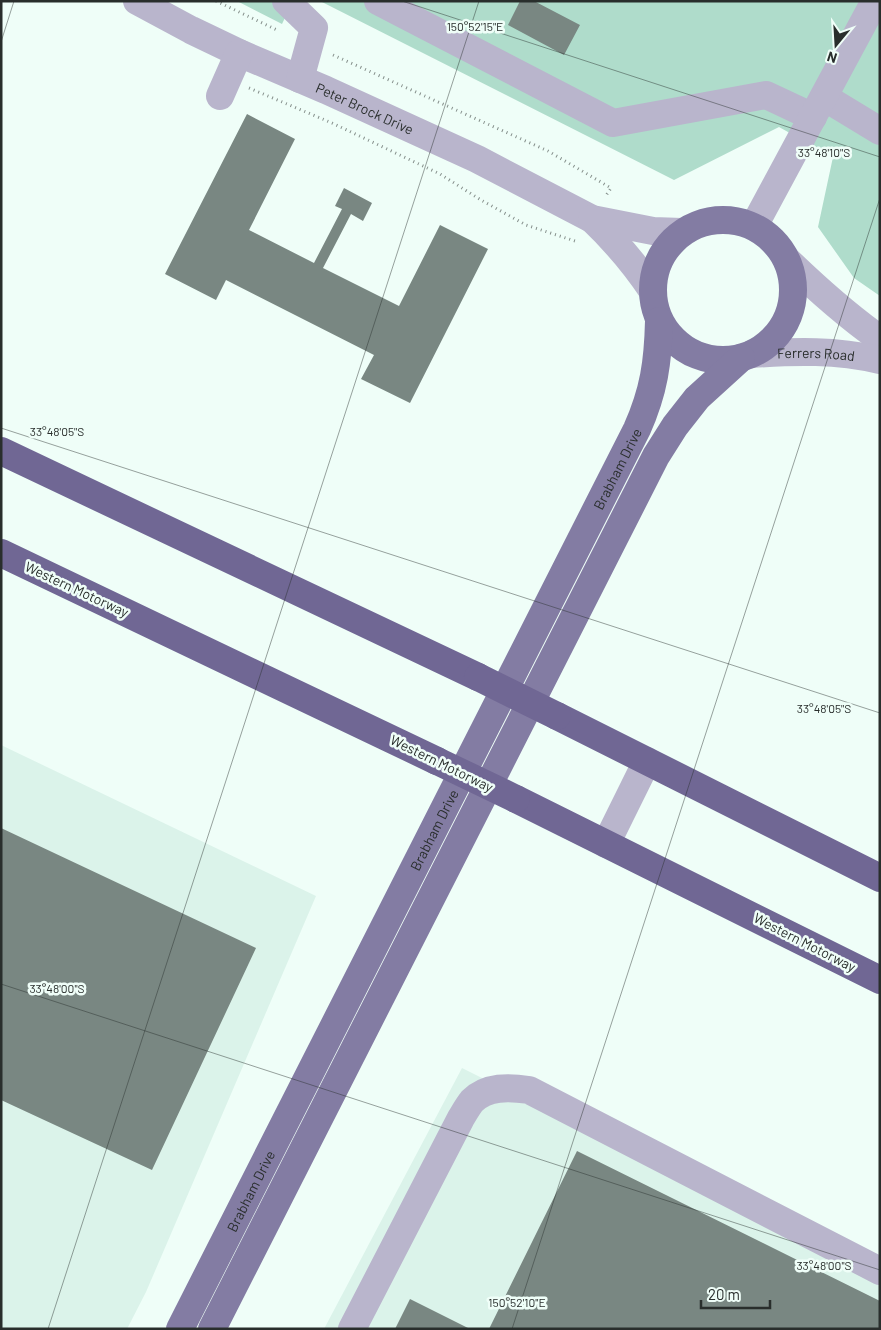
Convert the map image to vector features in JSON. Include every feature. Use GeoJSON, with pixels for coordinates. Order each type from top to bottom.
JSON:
{"type":"FeatureCollection","features":[{"type":"Feature","properties":{"kind":"highway"},"geometry":{"type":"LineString","coordinates":[[1,451],[557,716],[880,878]]}},
{"type":"Feature","properties":{"kind":"highway","name":"Western Motorway"},"geometry":{"type":"LineString","coordinates":[[1,553],[516,799],[880,980]]}},
{"type":"Feature","properties":{"kind":"main road"},"geometry":{"type":"LineString","coordinates":[[725,219],[740,221],[754,226],[774,241],[787,260],[792,274],[794,287],[793,301],[783,327],[764,347],[746,356],[728,360],[714,360],[700,356],[676,343],[659,321],[655,311],[652,290],[654,273],[660,257],[670,243],[682,232],[695,224],[725,219]]}},
{"type":"Feature","properties":{"kind":"main road","name":"Brabham Drive"},"geometry":{"type":"LineString","coordinates":[[180,1329],[637,429],[648,404],[655,375],[659,321]]}},
{"type":"Feature","properties":{"kind":"main road","name":"Brabham Drive"},"geometry":{"type":"LineString","coordinates":[[212,1329],[656,456],[696,398],[746,356]]}},
{"type":"Feature","properties":{"kind":"street","name":"Peter Brock Drive"},"geometry":{"type":"LineString","coordinates":[[137,1],[239,53],[476,159],[585,231],[620,246],[652,290]]}},
{"type":"Feature","properties":{"kind":"street"},"geometry":{"type":"LineString","coordinates":[[286,1],[314,28],[300,79]]}},
{"type":"Feature","properties":{"kind":"street"},"geometry":{"type":"LineString","coordinates":[[378,1],[613,124],[766,95],[818,107],[880,131]]}},
{"type":"Feature","properties":{"kind":"street"},"geometry":{"type":"LineString","coordinates":[[754,226],[875,1]]}},
{"type":"Feature","properties":{"kind":"street"},"geometry":{"type":"LineString","coordinates":[[224,87],[239,53]]}},
{"type":"Feature","properties":{"kind":"street","name":"Peter Brock Drive"},"geometry":{"type":"LineString","coordinates":[[585,231],[682,232]]}},
{"type":"Feature","properties":{"kind":"street"},"geometry":{"type":"LineString","coordinates":[[787,260],[850,318],[880,339]]}},
{"type":"Feature","properties":{"kind":"street","name":"Ferrers Road"},"geometry":{"type":"LineString","coordinates":[[746,356],[801,350],[835,352],[880,360]]}},
{"type":"Feature","properties":{"kind":"street"},"geometry":{"type":"LineString","coordinates":[[606,844],[648,761]]}},
{"type":"Feature","properties":{"kind":"street"},"geometry":{"type":"LineString","coordinates":[[352,1329],[460,1118],[472,1101],[496,1088],[513,1087],[528,1090],[880,1271]]}},
{"type":"Feature","properties":{"kind":"path"},"geometry":{"type":"LineString","coordinates":[[216,1],[548,152],[611,188]]}},
{"type":"Feature","properties":{"kind":"path"},"geometry":{"type":"LineString","coordinates":[[224,87],[332,123],[440,174],[526,225],[585,231]]}},
{"type":"Feature","properties":{"kind":"shaded area"},"geometry":{"type":"Polygon","coordinates":[[[1,745],[316,896],[146,1292],[127,1329],[1,1329],[1,745]]]}},
{"type":"Feature","properties":{"kind":"shaded area"},"geometry":{"type":"Polygon","coordinates":[[[462,1068],[880,1277],[880,1329],[324,1329],[462,1068]]]}},
{"type":"Feature","properties":{"kind":"green space"},"geometry":{"type":"Polygon","coordinates":[[[237,1],[293,1],[282,24],[237,1]]]}},
{"type":"Feature","properties":{"kind":"green space"},"geometry":{"type":"Polygon","coordinates":[[[320,1],[880,1],[880,296],[854,278],[818,227],[833,157],[779,127],[674,180],[320,1]]]}},
{"type":"Feature","properties":{"kind":"building"},"geometry":{"type":"Polygon","coordinates":[[[520,1],[534,1],[580,25],[564,55],[508,25],[520,1]]]}},
{"type":"Feature","properties":{"kind":"building"},"geometry":{"type":"Polygon","coordinates":[[[247,114],[295,139],[249,230],[314,263],[342,209],[335,206],[344,188],[372,203],[363,221],[351,214],[323,268],[399,306],[440,225],[488,249],[410,403],[361,379],[374,355],[226,280],[216,300],[165,274],[247,114]]]}},
{"type":"Feature","properties":{"kind":"building"},"geometry":{"type":"Polygon","coordinates":[[[1,828],[256,948],[152,1170],[1,1100],[1,828]]]}},
{"type":"Feature","properties":{"kind":"building"},"geometry":{"type":"Polygon","coordinates":[[[577,1151],[880,1301],[880,1329],[489,1329],[577,1151]]]}},
{"type":"Feature","properties":{"kind":"building"},"geometry":{"type":"Polygon","coordinates":[[[410,1299],[470,1329],[395,1329],[410,1299]]]}}]}
